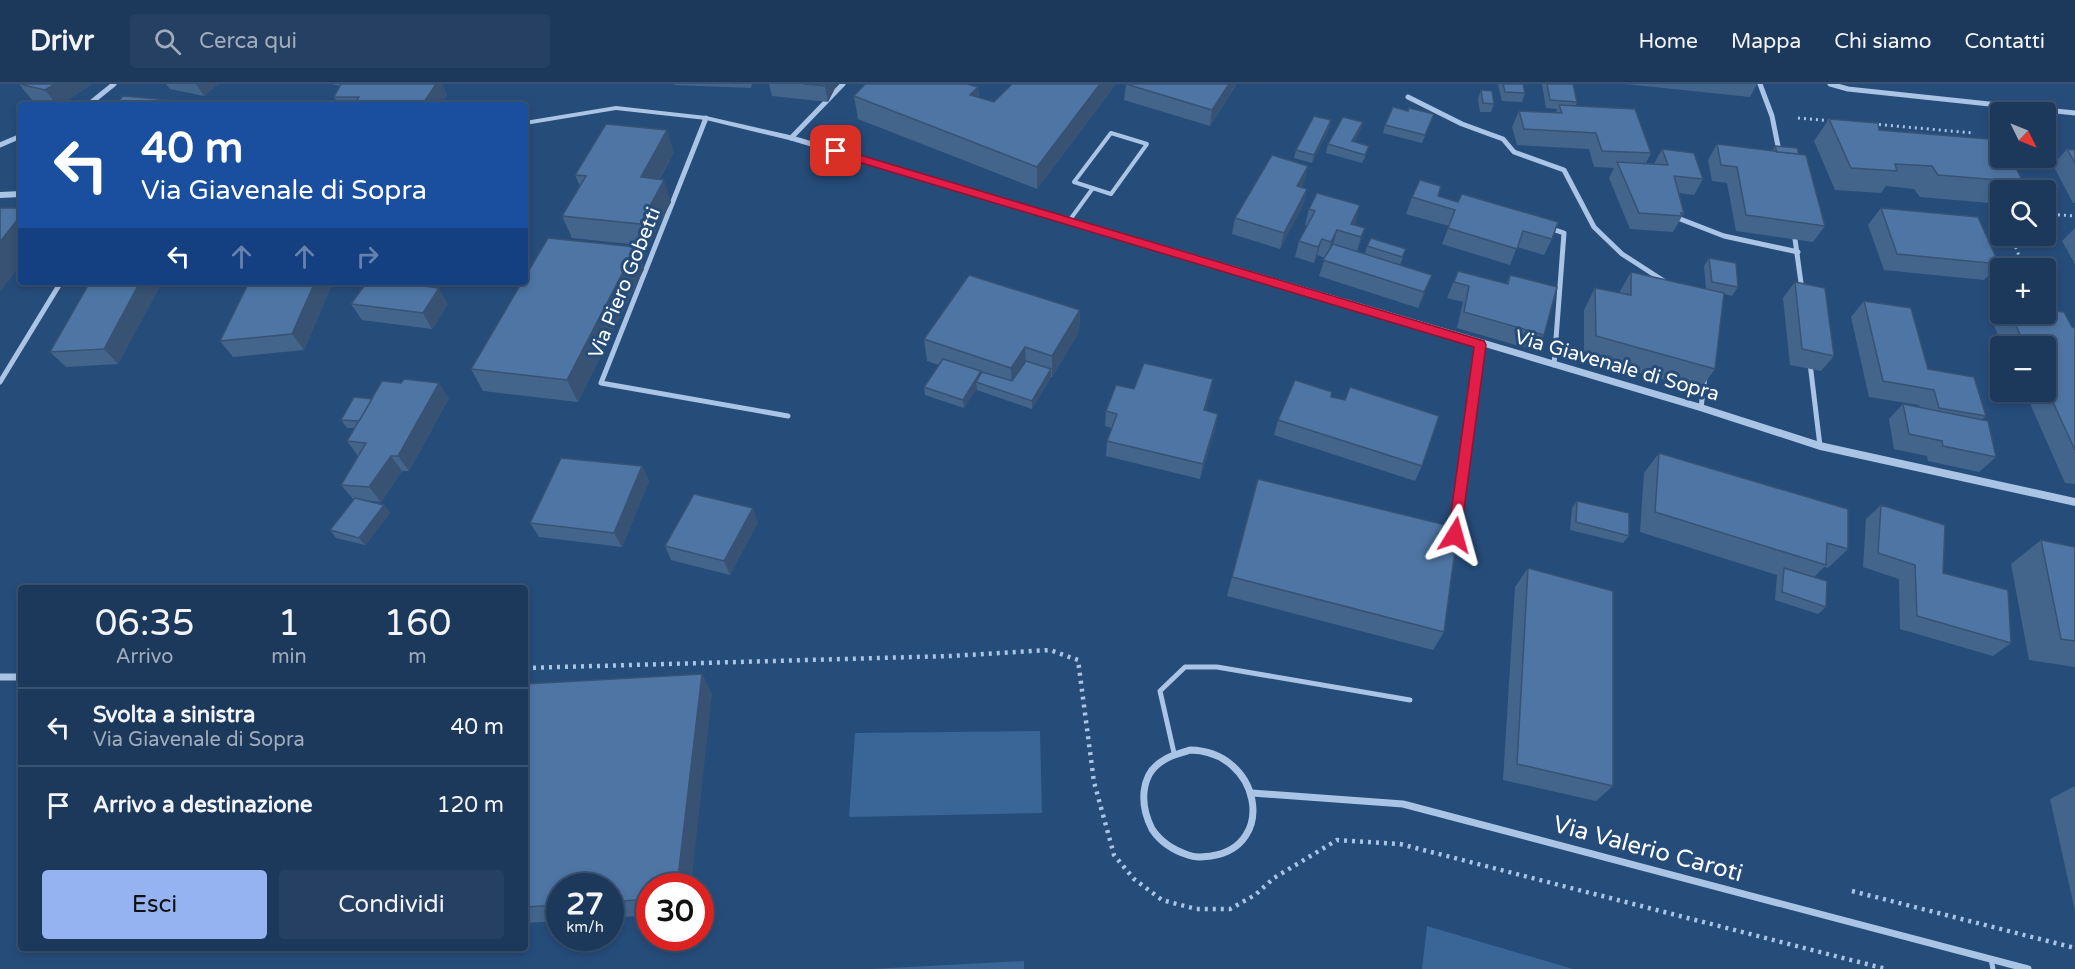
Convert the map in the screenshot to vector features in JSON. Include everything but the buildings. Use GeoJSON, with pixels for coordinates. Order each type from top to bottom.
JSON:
{"type":"FeatureCollection","features":[{"type":"Feature","properties":{"kind":"street"},"geometry":{"type":"LineString","coordinates":[[92,102],[114,84]]}},
{"type":"Feature","properties":{"kind":"street"},"geometry":{"type":"LineString","coordinates":[[791,138],[843,84]]}},
{"type":"Feature","properties":{"kind":"street"},"geometry":{"type":"LineString","coordinates":[[1760,84],[1772,116],[1781,162]]}},
{"type":"Feature","properties":{"kind":"street"},"geometry":{"type":"LineString","coordinates":[[1830,84],[1848,89],[2075,113]]}},
{"type":"Feature","properties":{"kind":"street"},"geometry":{"type":"LineString","coordinates":[[1408,97],[1462,124],[1503,139],[1514,152],[1564,170],[1594,228],[1622,254],[1675,288]]}},
{"type":"Feature","properties":{"kind":"street","name":"Via Giavenale di Sopra"},"geometry":{"type":"LineString","coordinates":[[528,123],[616,108],[706,118],[791,138],[1480,345],[1701,408],[1820,446],[2075,502]]}},
{"type":"Feature","properties":{"kind":"street","name":"Via Piero Gobetti"},"geometry":{"type":"LineString","coordinates":[[706,118],[601,383],[788,416]]}},
{"type":"Feature","properties":{"kind":"street"},"geometry":{"type":"LineString","coordinates":[[0,145],[18,137]]}},
{"type":"Feature","properties":{"kind":"street"},"geometry":{"type":"LineString","coordinates":[[0,195],[18,194]]}},
{"type":"Feature","properties":{"kind":"street"},"geometry":{"type":"LineString","coordinates":[[1674,217],[1724,236],[1798,252]]}},
{"type":"Feature","properties":{"kind":"street","name":"Via Giavenale di Sopra"},"geometry":{"type":"LineString","coordinates":[[1542,226],[1564,232],[1554,365]]}},
{"type":"Feature","properties":{"kind":"street"},"geometry":{"type":"LineString","coordinates":[[1793,229],[1803,298]]}},
{"type":"Feature","properties":{"kind":"street"},"geometry":{"type":"LineString","coordinates":[[0,382],[59,285]]}},
{"type":"Feature","properties":{"kind":"street"},"geometry":{"type":"LineString","coordinates":[[1455,535],[1480,345]]}},
{"type":"Feature","properties":{"kind":"street"},"geometry":{"type":"LineString","coordinates":[[1809,355],[1820,446]]}},
{"type":"Feature","properties":{"kind":"street","name":"Via Giavenale di Sopra"},"geometry":{"type":"LineString","coordinates":[[1701,408],[1706,374]]}},
{"type":"Feature","properties":{"kind":"street"},"geometry":{"type":"LineString","coordinates":[[0,677],[18,677]]}},
{"type":"Feature","properties":{"kind":"street"},"geometry":{"type":"LineString","coordinates":[[1206,751],[1221,756],[1246,778],[1252,793],[1254,812],[1249,830],[1238,845],[1222,854],[1202,858],[1182,854],[1164,844],[1150,830],[1143,812],[1142,793],[1147,776],[1158,762],[1174,753],[1206,751]]}},
{"type":"Feature","properties":{"kind":"street","name":"Via Valerio Caroti"},"geometry":{"type":"LineString","coordinates":[[1252,793],[1403,804],[2028,969]]}},
{"type":"Feature","properties":{"kind":"lane"},"geometry":{"type":"LineString","coordinates":[[1111,133],[1147,144],[1111,194],[1094,188],[1074,182],[1111,133]]}},
{"type":"Feature","properties":{"kind":"lane"},"geometry":{"type":"LineString","coordinates":[[1069,221],[1094,188]]}},
{"type":"Feature","properties":{"kind":"lane"},"geometry":{"type":"LineString","coordinates":[[1174,753],[1160,691],[1185,667],[1217,667],[1410,700]]}},
{"type":"Feature","properties":{"kind":"lane"},"geometry":{"type":"LineString","coordinates":[[1991,959],[1993,969]]}},
{"type":"Feature","properties":{"kind":"path"},"geometry":{"type":"LineString","coordinates":[[1772,116],[1841,122]]}},
{"type":"Feature","properties":{"kind":"path"},"geometry":{"type":"LineString","coordinates":[[1864,124],[1979,133]]}},
{"type":"Feature","properties":{"kind":"path"},"geometry":{"type":"LineString","coordinates":[[2013,174],[2017,180]]}},
{"type":"Feature","properties":{"kind":"path"},"geometry":{"type":"LineString","coordinates":[[2056,215],[2075,216]]}},
{"type":"Feature","properties":{"kind":"path"},"geometry":{"type":"LineString","coordinates":[[528,668],[950,656],[1050,650],[1078,660],[1094,782],[1114,855],[1134,879],[1162,900],[1196,909],[1230,909],[1255,895],[1274,878],[1337,840],[1400,844],[1886,969]]}},
{"type":"Feature","properties":{"kind":"shaded area"},"geometry":{"type":"Polygon","coordinates":[[[1040,731],[1042,813],[849,817],[855,733],[1040,731]]]}},
{"type":"Feature","properties":{"kind":"shaded area"},"geometry":{"type":"Polygon","coordinates":[[[1427,926],[1573,969],[1422,969],[1427,926]]]}},
{"type":"Feature","properties":{"kind":"shaded area"},"geometry":{"type":"Polygon","coordinates":[[[1024,961],[1024,969],[871,969],[1024,961]]]}},
{"type":"Feature","properties":{"kind":"route"},"geometry":{"type":"LineString","coordinates":[[836,151],[1480,345],[1455,535]]}}]}
